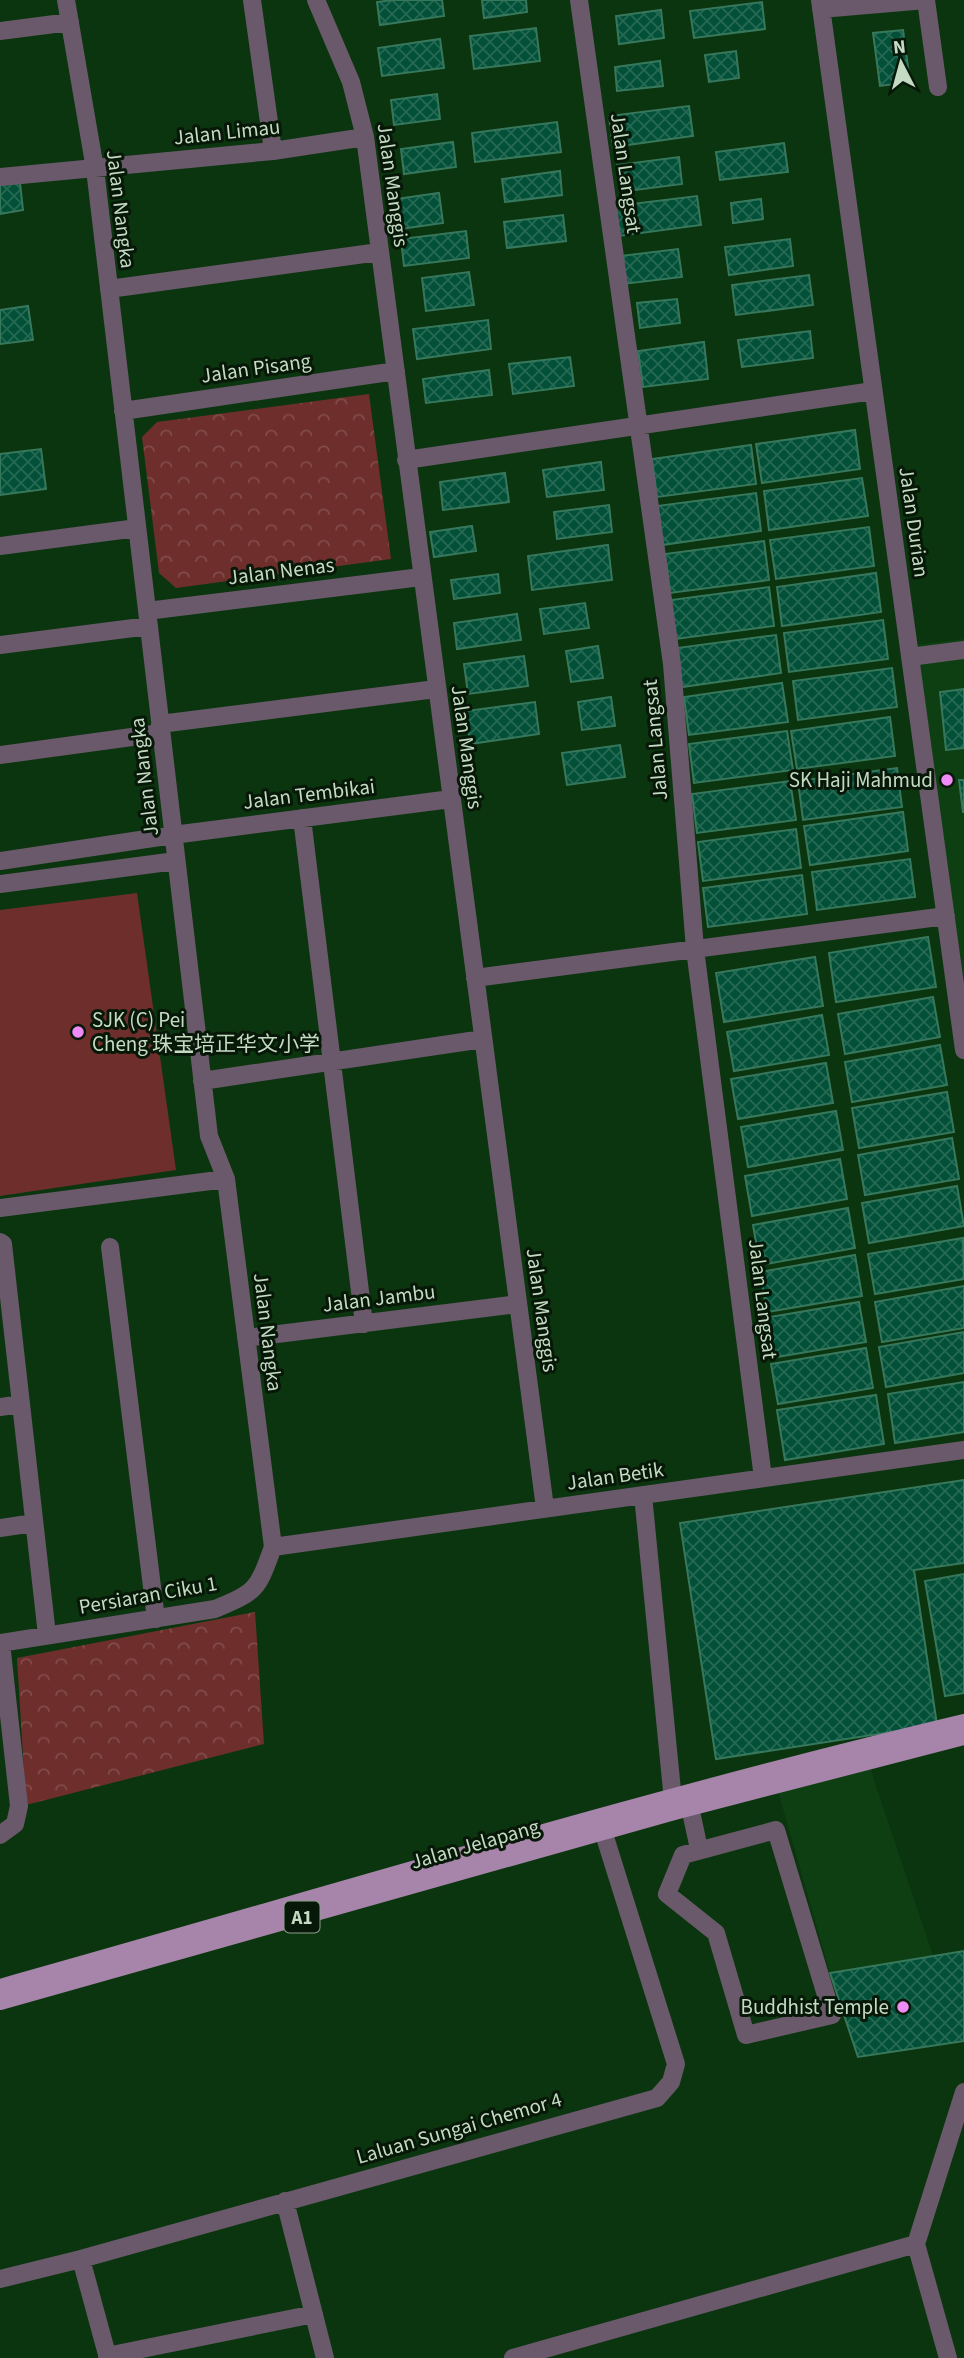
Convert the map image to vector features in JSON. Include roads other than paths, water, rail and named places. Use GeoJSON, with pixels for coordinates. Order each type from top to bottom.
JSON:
{"type":"FeatureCollection","features":[{"type":"Feature","properties":{"kind":"main road","name":"Jalan Jelapang"},"geometry":{"type":"LineString","coordinates":[[682,1802],[787,1767],[964,1723]]}},
{"type":"Feature","properties":{"kind":"main road","name":"Jalan Jelapang"},"geometry":{"type":"LineString","coordinates":[[0,1988],[682,1802],[964,1736]]}},
{"type":"Feature","properties":{"kind":"main road","name":"Jalan Jelapang"},"geometry":{"type":"LineString","coordinates":[[0,2001],[601,1824]]}},
{"type":"Feature","properties":{"kind":"street","name":"Jalan Nangka"},"geometry":{"type":"LineString","coordinates":[[66,0],[95,169],[209,1136],[226,1179],[273,1547]]}},
{"type":"Feature","properties":{"kind":"street"},"geometry":{"type":"LineString","coordinates":[[252,0],[273,151]]}},
{"type":"Feature","properties":{"kind":"street","name":"Jalan Manggis"},"geometry":{"type":"LineString","coordinates":[[316,0],[351,82],[365,137],[545,1508]]}},
{"type":"Feature","properties":{"kind":"street","name":"Jalan Langsat"},"geometry":{"type":"LineString","coordinates":[[579,0],[672,664],[695,949],[763,1478]]}},
{"type":"Feature","properties":{"kind":"street"},"geometry":{"type":"LineString","coordinates":[[820,4],[926,0],[938,87]]}},
{"type":"Feature","properties":{"kind":"street","name":"Jalan Durian"},"geometry":{"type":"LineString","coordinates":[[820,4],[964,1051]]}},
{"type":"Feature","properties":{"kind":"street"},"geometry":{"type":"LineString","coordinates":[[0,32],[69,22]]}},
{"type":"Feature","properties":{"kind":"street","name":"Jalan Limau"},"geometry":{"type":"LineString","coordinates":[[0,177],[273,151],[365,137]]}},
{"type":"Feature","properties":{"kind":"street"},"geometry":{"type":"LineString","coordinates":[[109,289],[379,252]]}},
{"type":"Feature","properties":{"kind":"street","name":"Jalan Pisang"},"geometry":{"type":"LineString","coordinates":[[123,411],[396,370]]}},
{"type":"Feature","properties":{"kind":"street"},"geometry":{"type":"LineString","coordinates":[[406,460],[873,391]]}},
{"type":"Feature","properties":{"kind":"street"},"geometry":{"type":"LineString","coordinates":[[0,546],[137,528]]}},
{"type":"Feature","properties":{"kind":"street","name":"Jalan Nenas"},"geometry":{"type":"LineString","coordinates":[[0,645],[148,618],[421,577]]}},
{"type":"Feature","properties":{"kind":"street"},"geometry":{"type":"LineString","coordinates":[[910,657],[964,650]]}},
{"type":"Feature","properties":{"kind":"street"},"geometry":{"type":"LineString","coordinates":[[0,755],[436,689]]}},
{"type":"Feature","properties":{"kind":"street","name":"Jalan Tembikai"},"geometry":{"type":"LineString","coordinates":[[0,861],[173,835],[451,799]]}},
{"type":"Feature","properties":{"kind":"street"},"geometry":{"type":"LineString","coordinates":[[302,818],[364,1324]]}},
{"type":"Feature","properties":{"kind":"street"},"geometry":{"type":"LineString","coordinates":[[0,884],[176,861]]}},
{"type":"Feature","properties":{"kind":"street"},"geometry":{"type":"LineString","coordinates":[[475,978],[946,916]]}},
{"type":"Feature","properties":{"kind":"street"},"geometry":{"type":"LineString","coordinates":[[202,1081],[483,1039]]}},
{"type":"Feature","properties":{"kind":"street"},"geometry":{"type":"LineString","coordinates":[[0,1208],[226,1179]]}},
{"type":"Feature","properties":{"kind":"street"},"geometry":{"type":"LineString","coordinates":[[1,1243],[47,1636]]}},
{"type":"Feature","properties":{"kind":"street"},"geometry":{"type":"LineString","coordinates":[[110,1247],[156,1619]]}},
{"type":"Feature","properties":{"kind":"street","name":"Jalan Jambu"},"geometry":{"type":"LineString","coordinates":[[246,1338],[518,1304]]}},
{"type":"Feature","properties":{"kind":"street"},"geometry":{"type":"LineString","coordinates":[[0,1407],[20,1404]]}},
{"type":"Feature","properties":{"kind":"street","name":"Jalan Betik"},"geometry":{"type":"LineString","coordinates":[[273,1547],[964,1450]]}},
{"type":"Feature","properties":{"kind":"street"},"geometry":{"type":"LineString","coordinates":[[643,1495],[682,1802],[699,1849]]}},
{"type":"Feature","properties":{"kind":"street"},"geometry":{"type":"LineString","coordinates":[[0,1528],[34,1523]]}},
{"type":"Feature","properties":{"kind":"street","name":"Persiaran Ciku 1"},"geometry":{"type":"LineString","coordinates":[[0,1643],[215,1609],[247,1596],[261,1581],[273,1547]]}},
{"type":"Feature","properties":{"kind":"street"},"geometry":{"type":"LineString","coordinates":[[0,1643],[19,1806],[15,1824],[0,1835]]}},
{"type":"Feature","properties":{"kind":"street","name":"Laluan Sungai Chemor 4"},"geometry":{"type":"LineString","coordinates":[[0,2279],[81,2259],[657,2098],[671,2082],[676,2064],[601,1824]]}},
{"type":"Feature","properties":{"kind":"street"},"geometry":{"type":"LineString","coordinates":[[776,1830],[832,2015],[746,2035],[716,1933],[667,1894],[683,1854],[699,1849],[776,1830]]}},
{"type":"Feature","properties":{"kind":"street"},"geometry":{"type":"LineString","coordinates":[[948,2358],[916,2244],[964,2092]]}},
{"type":"Feature","properties":{"kind":"street"},"geometry":{"type":"LineString","coordinates":[[285,2201],[325,2358]]}},
{"type":"Feature","properties":{"kind":"street"},"geometry":{"type":"LineString","coordinates":[[513,2358],[916,2244]]}},
{"type":"Feature","properties":{"kind":"street"},"geometry":{"type":"LineString","coordinates":[[81,2259],[108,2357],[314,2314]]}},
{"type":"Feature","properties":{"kind":"place","name":"SK Haji Mahmud"},"geometry":{"type":"Point","coordinates":[947,780]}},
{"type":"Feature","properties":{"kind":"place","name":"SJK (C) Pei Cheng 珠宝培正华文小学"},"geometry":{"type":"Point","coordinates":[78,1032]}},
{"type":"Feature","properties":{"kind":"place","name":"Buddhist Temple"},"geometry":{"type":"Point","coordinates":[903,2007]}}]}
